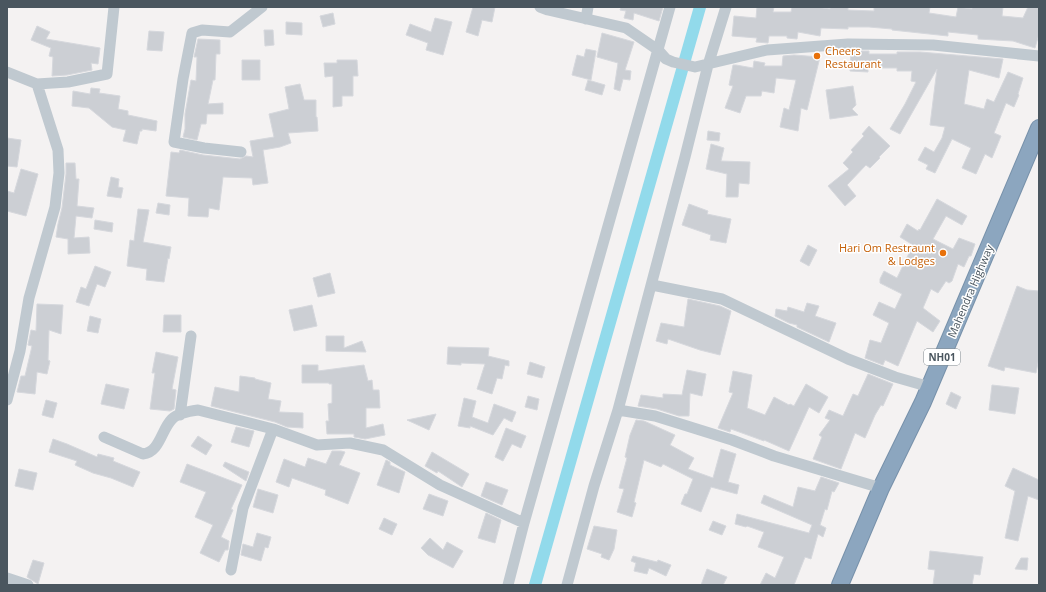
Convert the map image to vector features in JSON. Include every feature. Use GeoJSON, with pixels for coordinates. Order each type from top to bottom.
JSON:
{"type":"FeatureCollection","features":[{"type":"Feature","properties":{"kind":"highway","name":"Mahendra Highway"},"geometry":{"type":"LineString","coordinates":[[840,585],[880,488],[930,387],[1039,128]]}},
{"type":"Feature","properties":{"kind":"street"},"geometry":{"type":"LineString","coordinates":[[7,72],[37,84],[68,82],[107,74],[114,7]]}},
{"type":"Feature","properties":{"kind":"street"},"geometry":{"type":"LineString","coordinates":[[241,152],[204,148],[174,142],[183,79],[192,33],[202,30],[230,32],[262,7]]}},
{"type":"Feature","properties":{"kind":"street"},"geometry":{"type":"LineString","coordinates":[[586,19],[588,7]]}},
{"type":"Feature","properties":{"kind":"street"},"geometry":{"type":"LineString","coordinates":[[508,585],[670,7]]}},
{"type":"Feature","properties":{"kind":"street"},"geometry":{"type":"LineString","coordinates":[[567,585],[594,486],[618,410],[708,65],[726,7]]}},
{"type":"Feature","properties":{"kind":"street"},"geometry":{"type":"LineString","coordinates":[[546,8],[626,28],[658,50],[666,59],[695,67],[767,50],[848,44],[933,45],[1039,56]]}},
{"type":"Feature","properties":{"kind":"street"},"geometry":{"type":"LineString","coordinates":[[7,400],[20,351],[29,298],[55,207],[59,173],[58,150],[37,84]]}},
{"type":"Feature","properties":{"kind":"street"},"geometry":{"type":"LineString","coordinates":[[652,284],[722,299],[848,359],[930,387]]}},
{"type":"Feature","properties":{"kind":"street"},"geometry":{"type":"LineString","coordinates":[[180,415],[191,336]]}},
{"type":"Feature","properties":{"kind":"street"},"geometry":{"type":"LineString","coordinates":[[104,437],[143,454],[149,453],[154,449],[172,419],[189,411],[198,410],[273,429],[317,445],[350,442],[383,450],[440,485],[524,524]]}},
{"type":"Feature","properties":{"kind":"street"},"geometry":{"type":"LineString","coordinates":[[618,410],[655,416],[732,440],[774,456],[880,488]]}},
{"type":"Feature","properties":{"kind":"street"},"geometry":{"type":"LineString","coordinates":[[232,570],[243,508],[273,429]]}},
{"type":"Feature","properties":{"kind":"street"},"geometry":{"type":"LineString","coordinates":[[7,578],[28,585]]}},
{"type":"Feature","properties":{"kind":"building"},"geometry":{"type":"Polygon","coordinates":[[[473,7],[495,7],[492,22],[482,20],[478,36],[466,32],[473,7]]]}},
{"type":"Feature","properties":{"kind":"building"},"geometry":{"type":"Polygon","coordinates":[[[621,7],[663,7],[659,21],[634,13],[633,20],[624,18],[626,11],[620,10],[621,7]]]}},
{"type":"Feature","properties":{"kind":"building"},"geometry":{"type":"Polygon","coordinates":[[[757,7],[774,7],[773,12],[791,12],[792,7],[816,7],[830,9],[830,7],[848,7],[848,10],[874,11],[874,7],[930,7],[929,13],[956,17],[958,7],[972,9],[972,7],[1003,7],[1002,16],[1023,18],[1028,7],[1039,7],[1039,34],[1035,48],[1013,41],[978,39],[978,35],[948,32],[948,36],[869,27],[848,27],[848,29],[821,28],[820,36],[798,32],[797,39],[787,38],[787,36],[769,36],[768,43],[756,42],[757,38],[732,36],[734,16],[756,18],[757,7]]]}},
{"type":"Feature","properties":{"kind":"building"},"geometry":{"type":"Polygon","coordinates":[[[333,13],[335,24],[323,27],[320,16],[333,13]]]}},
{"type":"Feature","properties":{"kind":"building"},"geometry":{"type":"Polygon","coordinates":[[[435,18],[452,22],[443,55],[426,50],[428,43],[406,35],[410,24],[431,32],[435,18]]]}},
{"type":"Feature","properties":{"kind":"building"},"geometry":{"type":"Polygon","coordinates":[[[286,22],[302,23],[302,35],[286,34],[286,22]]]}},
{"type":"Feature","properties":{"kind":"building"},"geometry":{"type":"Polygon","coordinates":[[[37,26],[50,32],[46,39],[100,48],[98,64],[91,63],[92,70],[67,75],[52,76],[53,57],[49,56],[51,48],[31,40],[37,26]]]}},
{"type":"Feature","properties":{"kind":"building"},"geometry":{"type":"Polygon","coordinates":[[[264,30],[273,30],[274,45],[265,46],[264,30]]]}},
{"type":"Feature","properties":{"kind":"building"},"geometry":{"type":"Polygon","coordinates":[[[149,31],[164,32],[162,51],[147,50],[149,31]]]}},
{"type":"Feature","properties":{"kind":"building"},"geometry":{"type":"Polygon","coordinates":[[[602,33],[634,42],[625,70],[631,71],[630,80],[623,79],[620,91],[614,89],[618,63],[597,57],[602,33]]]}},
{"type":"Feature","properties":{"kind":"building"},"geometry":{"type":"Polygon","coordinates":[[[198,39],[220,40],[220,54],[216,54],[215,80],[213,80],[208,104],[223,103],[223,114],[207,114],[206,124],[201,124],[197,140],[183,137],[185,129],[185,114],[191,80],[196,81],[197,57],[194,57],[198,39]]]}},
{"type":"Feature","properties":{"kind":"building"},"geometry":{"type":"Polygon","coordinates":[[[586,49],[596,51],[591,80],[572,75],[577,55],[584,57],[586,49]]]}},
{"type":"Feature","properties":{"kind":"building"},"geometry":{"type":"Polygon","coordinates":[[[851,51],[869,51],[869,54],[920,52],[1003,59],[999,78],[969,70],[964,104],[984,109],[987,99],[994,102],[1008,72],[1023,78],[1018,94],[1019,95],[1014,107],[1006,103],[994,133],[1001,136],[992,158],[985,154],[976,174],[962,168],[971,148],[952,139],[935,173],[926,169],[928,165],[918,160],[925,147],[934,152],[942,138],[945,127],[930,125],[937,69],[900,134],[890,129],[916,82],[911,81],[912,71],[897,71],[897,68],[868,68],[868,72],[850,71],[851,51]]]}},
{"type":"Feature","properties":{"kind":"building"},"geometry":{"type":"Polygon","coordinates":[[[794,55],[820,57],[807,110],[801,108],[798,131],[780,127],[784,108],[789,110],[796,80],[776,78],[774,93],[762,91],[761,96],[746,96],[740,113],[725,108],[733,86],[729,85],[733,65],[753,68],[754,61],[765,63],[764,66],[782,66],[783,56],[794,55]]]}},
{"type":"Feature","properties":{"kind":"building"},"geometry":{"type":"Polygon","coordinates":[[[242,60],[260,60],[260,80],[242,80],[242,60]]]}},
{"type":"Feature","properties":{"kind":"building"},"geometry":{"type":"Polygon","coordinates":[[[337,60],[357,60],[358,76],[353,76],[353,96],[342,96],[342,106],[333,107],[333,76],[325,77],[324,63],[337,63],[337,60]]]}},
{"type":"Feature","properties":{"kind":"building"},"geometry":{"type":"Polygon","coordinates":[[[588,80],[605,85],[602,95],[585,90],[588,80]]]}},
{"type":"Feature","properties":{"kind":"building"},"geometry":{"type":"Polygon","coordinates":[[[300,84],[304,100],[316,100],[318,131],[288,133],[291,143],[280,147],[263,150],[268,183],[253,185],[252,178],[223,177],[219,210],[209,208],[208,217],[188,216],[189,198],[166,196],[171,152],[179,153],[180,150],[203,155],[240,159],[246,156],[253,157],[250,141],[274,137],[269,114],[289,109],[285,87],[300,84]]]}},
{"type":"Feature","properties":{"kind":"building"},"geometry":{"type":"Polygon","coordinates":[[[853,86],[856,105],[852,109],[858,115],[830,119],[826,90],[853,86]]]}},
{"type":"Feature","properties":{"kind":"building"},"geometry":{"type":"Polygon","coordinates":[[[91,88],[100,89],[99,93],[120,96],[118,109],[128,111],[128,115],[157,121],[156,131],[142,129],[142,131],[140,131],[137,144],[123,141],[126,130],[112,127],[89,108],[72,106],[73,91],[90,94],[91,88]]]}},
{"type":"Feature","properties":{"kind":"building"},"geometry":{"type":"Polygon","coordinates":[[[869,126],[890,146],[870,168],[866,165],[847,185],[856,196],[845,206],[828,186],[849,169],[843,163],[853,152],[851,150],[864,136],[862,134],[869,126]]]}},
{"type":"Feature","properties":{"kind":"building"},"geometry":{"type":"Polygon","coordinates":[[[708,131],[720,133],[719,141],[707,140],[708,131]]]}},
{"type":"Feature","properties":{"kind":"building"},"geometry":{"type":"Polygon","coordinates":[[[7,138],[21,140],[17,167],[7,166],[7,138]]]}},
{"type":"Feature","properties":{"kind":"building"},"geometry":{"type":"Polygon","coordinates":[[[711,144],[724,148],[721,161],[750,162],[749,184],[739,183],[738,197],[726,197],[727,174],[706,169],[711,144]]]}},
{"type":"Feature","properties":{"kind":"building"},"geometry":{"type":"Polygon","coordinates":[[[66,163],[75,163],[76,179],[79,179],[77,206],[94,208],[92,218],[76,216],[74,238],[89,237],[90,253],[68,254],[68,239],[56,237],[62,208],[66,163]]]}},
{"type":"Feature","properties":{"kind":"building"},"geometry":{"type":"Polygon","coordinates":[[[21,169],[38,174],[26,216],[7,211],[7,191],[14,193],[21,169]]]}},
{"type":"Feature","properties":{"kind":"building"},"geometry":{"type":"Polygon","coordinates":[[[111,177],[119,179],[118,187],[123,188],[121,198],[107,196],[111,177]]]}},
{"type":"Feature","properties":{"kind":"building"},"geometry":{"type":"Polygon","coordinates":[[[937,199],[967,216],[962,225],[946,216],[933,239],[953,249],[959,238],[975,244],[971,256],[969,256],[964,267],[958,264],[952,281],[949,283],[946,281],[938,293],[931,289],[923,308],[940,321],[933,332],[917,321],[898,366],[885,360],[883,365],[865,358],[870,340],[881,343],[889,323],[873,315],[879,302],[895,309],[902,294],[880,283],[880,279],[884,271],[897,278],[913,245],[900,237],[907,224],[918,231],[919,229],[920,230],[937,199]]]}},
{"type":"Feature","properties":{"kind":"building"},"geometry":{"type":"Polygon","coordinates":[[[158,203],[170,205],[169,215],[156,213],[158,203]]]}},
{"type":"Feature","properties":{"kind":"building"},"geometry":{"type":"Polygon","coordinates":[[[689,204],[708,211],[707,214],[731,219],[726,243],[710,240],[711,235],[682,225],[689,204]]]}},
{"type":"Feature","properties":{"kind":"building"},"geometry":{"type":"Polygon","coordinates":[[[138,209],[149,210],[143,242],[171,247],[164,282],[146,280],[147,269],[127,266],[130,240],[134,241],[138,209]]]}},
{"type":"Feature","properties":{"kind":"building"},"geometry":{"type":"Polygon","coordinates":[[[95,220],[113,223],[112,232],[94,229],[95,220]]]}},
{"type":"Feature","properties":{"kind":"building"},"geometry":{"type":"Polygon","coordinates":[[[808,245],[817,250],[809,266],[800,261],[808,245]]]}},
{"type":"Feature","properties":{"kind":"building"},"geometry":{"type":"Polygon","coordinates":[[[95,266],[111,272],[105,287],[97,284],[89,306],[76,302],[81,287],[86,289],[95,266]]]}},
{"type":"Feature","properties":{"kind":"building"},"geometry":{"type":"Polygon","coordinates":[[[330,273],[335,293],[318,297],[313,278],[330,273]]]}},
{"type":"Feature","properties":{"kind":"building"},"geometry":{"type":"Polygon","coordinates":[[[1017,286],[1027,290],[1039,291],[1039,358],[1036,373],[1005,367],[1004,371],[988,366],[1017,286]]]}},
{"type":"Feature","properties":{"kind":"building"},"geometry":{"type":"Polygon","coordinates":[[[688,299],[720,306],[731,311],[720,355],[668,339],[667,344],[656,341],[661,323],[684,327],[688,299]]]}},
{"type":"Feature","properties":{"kind":"building"},"geometry":{"type":"Polygon","coordinates":[[[807,303],[819,306],[815,316],[836,323],[829,342],[797,327],[797,325],[775,316],[776,309],[787,311],[788,307],[804,312],[807,303]]]}},
{"type":"Feature","properties":{"kind":"building"},"geometry":{"type":"Polygon","coordinates":[[[37,304],[63,305],[61,334],[49,330],[48,360],[50,361],[47,374],[37,372],[35,394],[17,392],[21,376],[25,376],[32,346],[28,345],[31,330],[36,331],[37,304]]]}},
{"type":"Feature","properties":{"kind":"building"},"geometry":{"type":"Polygon","coordinates":[[[312,305],[317,326],[294,331],[289,310],[312,305]]]}},
{"type":"Feature","properties":{"kind":"building"},"geometry":{"type":"Polygon","coordinates":[[[164,315],[181,315],[181,332],[163,332],[164,315]]]}},
{"type":"Feature","properties":{"kind":"building"},"geometry":{"type":"Polygon","coordinates":[[[90,316],[101,319],[98,333],[87,331],[90,316]]]}},
{"type":"Feature","properties":{"kind":"building"},"geometry":{"type":"Polygon","coordinates":[[[326,336],[344,336],[344,348],[362,341],[366,352],[326,351],[326,336]]]}},
{"type":"Feature","properties":{"kind":"building"},"geometry":{"type":"Polygon","coordinates":[[[448,347],[489,348],[488,356],[509,361],[509,366],[505,365],[502,379],[497,378],[492,394],[477,389],[485,364],[447,364],[448,347]]]}},
{"type":"Feature","properties":{"kind":"building"},"geometry":{"type":"Polygon","coordinates":[[[156,352],[178,357],[172,389],[176,390],[174,409],[170,411],[150,409],[155,373],[152,373],[156,352]]]}},
{"type":"Feature","properties":{"kind":"building"},"geometry":{"type":"Polygon","coordinates":[[[530,362],[545,367],[542,378],[527,374],[530,362]]]}},
{"type":"Feature","properties":{"kind":"building"},"geometry":{"type":"Polygon","coordinates":[[[302,365],[318,365],[318,371],[364,365],[368,381],[372,380],[373,390],[379,390],[380,408],[366,408],[366,428],[383,424],[385,435],[365,439],[354,437],[354,434],[327,434],[326,421],[329,421],[328,404],[332,403],[332,384],[302,383],[302,365]]]}},
{"type":"Feature","properties":{"kind":"building"},"geometry":{"type":"Polygon","coordinates":[[[687,370],[706,374],[702,396],[690,393],[689,416],[679,416],[657,409],[638,406],[641,395],[663,398],[663,394],[682,395],[687,370]]]}},
{"type":"Feature","properties":{"kind":"building"},"geometry":{"type":"Polygon","coordinates":[[[733,371],[752,375],[747,408],[765,415],[774,397],[794,406],[806,384],[828,397],[819,413],[809,407],[789,451],[764,440],[731,429],[730,432],[718,428],[733,393],[729,392],[733,371]]]}},
{"type":"Feature","properties":{"kind":"building"},"geometry":{"type":"Polygon","coordinates":[[[868,374],[893,384],[883,406],[881,405],[875,415],[865,438],[855,433],[841,469],[813,459],[822,437],[819,435],[830,420],[825,418],[829,410],[843,416],[853,394],[858,396],[868,374]]]}},
{"type":"Feature","properties":{"kind":"building"},"geometry":{"type":"Polygon","coordinates":[[[240,376],[255,378],[271,383],[268,399],[281,401],[279,412],[303,413],[303,428],[287,427],[275,422],[211,406],[215,387],[239,392],[240,376]]]}},
{"type":"Feature","properties":{"kind":"building"},"geometry":{"type":"Polygon","coordinates":[[[106,384],[129,389],[124,409],[101,404],[106,384]]]}},
{"type":"Feature","properties":{"kind":"building"},"geometry":{"type":"Polygon","coordinates":[[[992,385],[1019,388],[1015,414],[989,410],[992,385]]]}},
{"type":"Feature","properties":{"kind":"building"},"geometry":{"type":"Polygon","coordinates":[[[951,392],[961,397],[956,409],[946,404],[951,392]]]}},
{"type":"Feature","properties":{"kind":"building"},"geometry":{"type":"Polygon","coordinates":[[[528,396],[539,399],[537,410],[525,407],[528,396]]]}},
{"type":"Feature","properties":{"kind":"building"},"geometry":{"type":"Polygon","coordinates":[[[464,398],[476,401],[472,417],[488,423],[494,404],[516,412],[512,422],[504,418],[493,435],[470,426],[470,428],[458,426],[464,398]]]}},
{"type":"Feature","properties":{"kind":"building"},"geometry":{"type":"Polygon","coordinates":[[[46,400],[57,403],[53,418],[42,415],[46,400]]]}},
{"type":"Feature","properties":{"kind":"building"},"geometry":{"type":"Polygon","coordinates":[[[436,414],[429,430],[407,420],[436,414]]]}},
{"type":"Feature","properties":{"kind":"building"},"geometry":{"type":"Polygon","coordinates":[[[636,420],[644,421],[675,435],[670,445],[694,458],[688,469],[713,478],[721,449],[736,454],[728,482],[739,485],[737,494],[711,487],[701,512],[681,504],[693,479],[663,464],[661,467],[644,460],[632,517],[617,512],[624,489],[619,488],[627,458],[625,457],[630,435],[636,420]]]}},
{"type":"Feature","properties":{"kind":"building"},"geometry":{"type":"Polygon","coordinates":[[[236,427],[254,431],[249,447],[231,442],[236,427]]]}},
{"type":"Feature","properties":{"kind":"building"},"geometry":{"type":"Polygon","coordinates":[[[506,428],[526,436],[521,448],[512,444],[503,461],[495,457],[506,428]]]}},
{"type":"Feature","properties":{"kind":"building"},"geometry":{"type":"Polygon","coordinates":[[[198,436],[212,445],[206,455],[191,446],[198,436]]]}},
{"type":"Feature","properties":{"kind":"building"},"geometry":{"type":"Polygon","coordinates":[[[53,439],[97,457],[98,454],[114,458],[113,461],[140,472],[133,487],[75,465],[77,461],[49,452],[53,439]]]}},
{"type":"Feature","properties":{"kind":"building"},"geometry":{"type":"Polygon","coordinates":[[[332,451],[345,452],[339,465],[360,473],[348,504],[325,495],[326,490],[292,478],[289,487],[276,482],[284,459],[305,467],[308,458],[326,464],[332,451]]]}},
{"type":"Feature","properties":{"kind":"building"},"geometry":{"type":"Polygon","coordinates":[[[432,452],[469,474],[462,487],[438,471],[437,473],[425,466],[432,452]]]}},
{"type":"Feature","properties":{"kind":"building"},"geometry":{"type":"Polygon","coordinates":[[[386,460],[390,462],[390,465],[405,472],[399,493],[377,485],[386,460]]]}},
{"type":"Feature","properties":{"kind":"building"},"geometry":{"type":"Polygon","coordinates":[[[225,462],[249,472],[246,481],[223,466],[225,462]]]}},
{"type":"Feature","properties":{"kind":"building"},"geometry":{"type":"Polygon","coordinates":[[[187,464],[242,485],[231,509],[233,510],[221,537],[229,541],[228,550],[225,550],[219,562],[200,553],[213,525],[195,517],[206,492],[180,482],[187,464]]]}},
{"type":"Feature","properties":{"kind":"building"},"geometry":{"type":"Polygon","coordinates":[[[1013,468],[1039,480],[1039,500],[1028,496],[1018,541],[1005,538],[1015,491],[1005,486],[1013,468]]]}},
{"type":"Feature","properties":{"kind":"building"},"geometry":{"type":"Polygon","coordinates":[[[19,469],[37,473],[33,490],[15,486],[19,469]]]}},
{"type":"Feature","properties":{"kind":"building"},"geometry":{"type":"Polygon","coordinates":[[[821,477],[839,483],[834,492],[832,491],[827,510],[825,509],[820,525],[826,528],[823,537],[818,534],[811,559],[805,557],[794,585],[760,585],[766,573],[775,578],[784,557],[758,547],[764,532],[747,526],[735,524],[737,514],[809,533],[812,525],[761,503],[764,495],[793,507],[798,487],[815,491],[821,477]]]}},
{"type":"Feature","properties":{"kind":"building"},"geometry":{"type":"Polygon","coordinates":[[[486,482],[508,490],[502,505],[481,496],[486,482]]]}},
{"type":"Feature","properties":{"kind":"building"},"geometry":{"type":"Polygon","coordinates":[[[258,489],[278,495],[273,513],[253,507],[258,489]]]}},
{"type":"Feature","properties":{"kind":"building"},"geometry":{"type":"Polygon","coordinates":[[[429,494],[448,501],[443,516],[423,509],[429,494]]]}},
{"type":"Feature","properties":{"kind":"building"},"geometry":{"type":"Polygon","coordinates":[[[486,513],[501,520],[495,543],[478,538],[486,513]]]}},
{"type":"Feature","properties":{"kind":"building"},"geometry":{"type":"Polygon","coordinates":[[[384,518],[397,524],[392,535],[379,529],[384,518]]]}},
{"type":"Feature","properties":{"kind":"building"},"geometry":{"type":"Polygon","coordinates":[[[713,521],[726,526],[722,535],[709,530],[713,521]]]}},
{"type":"Feature","properties":{"kind":"building"},"geometry":{"type":"Polygon","coordinates":[[[594,526],[617,530],[614,549],[609,560],[601,557],[602,554],[587,549],[594,526]]]}},
{"type":"Feature","properties":{"kind":"building"},"geometry":{"type":"Polygon","coordinates":[[[257,533],[271,537],[268,548],[265,547],[261,561],[241,555],[243,544],[253,547],[257,533]]]}},
{"type":"Feature","properties":{"kind":"building"},"geometry":{"type":"Polygon","coordinates":[[[430,538],[443,550],[447,542],[463,551],[453,568],[428,555],[421,548],[430,538]]]}},
{"type":"Feature","properties":{"kind":"building"},"geometry":{"type":"Polygon","coordinates":[[[930,551],[983,557],[980,575],[974,574],[972,585],[933,585],[935,570],[928,569],[930,551]]]}},
{"type":"Feature","properties":{"kind":"building"},"geometry":{"type":"Polygon","coordinates":[[[633,556],[657,562],[658,560],[671,565],[666,576],[649,568],[647,574],[634,571],[636,563],[631,561],[633,556]]]}},
{"type":"Feature","properties":{"kind":"building"},"geometry":{"type":"Polygon","coordinates":[[[1021,558],[1028,558],[1027,570],[1015,569],[1021,558]]]}},
{"type":"Feature","properties":{"kind":"building"},"geometry":{"type":"Polygon","coordinates":[[[33,560],[44,563],[38,584],[27,577],[33,560]]]}},
{"type":"Feature","properties":{"kind":"building"},"geometry":{"type":"Polygon","coordinates":[[[707,569],[727,577],[723,585],[701,585],[707,569]]]}},
{"type":"Feature","properties":{"kind":"waterway"},"geometry":{"type":"LineString","coordinates":[[535,585],[700,7]]}},
{"type":"Feature","properties":{"kind":"place","name":"Cheers Restaurant"},"geometry":{"type":"Point","coordinates":[817,56]}},
{"type":"Feature","properties":{"kind":"place","name":"Hari Om Restraunt & Lodges"},"geometry":{"type":"Point","coordinates":[943,253]}}]}
